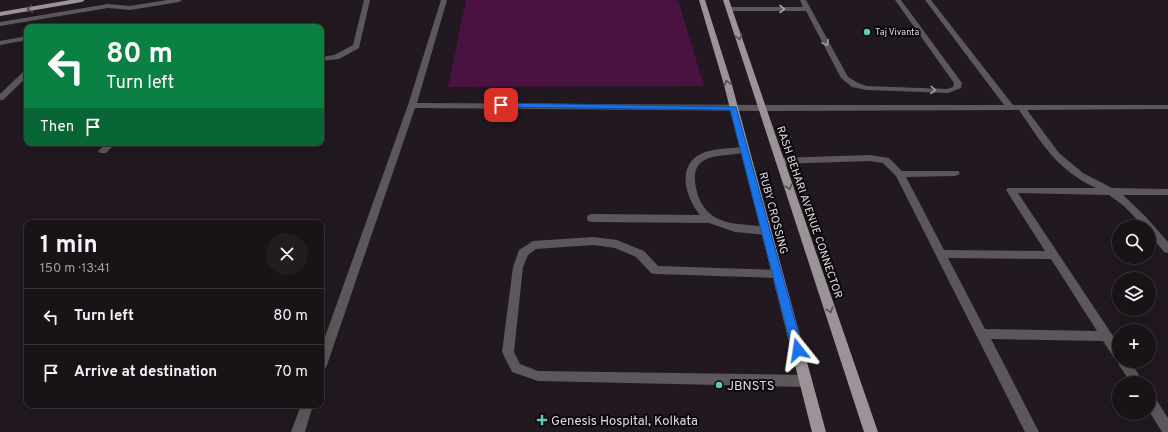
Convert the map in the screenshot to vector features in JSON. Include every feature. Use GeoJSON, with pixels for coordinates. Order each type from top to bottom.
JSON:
{"type":"FeatureCollection","features":[{"type":"Feature","properties":{"kind":"main road"},"geometry":{"type":"LineString","coordinates":[[0,14],[82,0]]}},
{"type":"Feature","properties":{"kind":"main road","name":"RUBY CROSSING"},"geometry":{"type":"LineString","coordinates":[[702,0],[734,108],[819,432]]}},
{"type":"Feature","properties":{"kind":"main road","name":"RASH BEHARI AVENUE CONNECTOR"},"geometry":{"type":"LineString","coordinates":[[728,4],[871,432]]}},
{"type":"Feature","properties":{"kind":"street"},"geometry":{"type":"LineString","coordinates":[[0,24],[108,6],[130,8],[180,0]]}},
{"type":"Feature","properties":{"kind":"street"},"geometry":{"type":"LineString","coordinates":[[324,59],[336,57],[356,46],[367,0]]}},
{"type":"Feature","properties":{"kind":"street"},"geometry":{"type":"LineString","coordinates":[[324,356],[412,105],[444,0]]}},
{"type":"Feature","properties":{"kind":"street"},"geometry":{"type":"LineString","coordinates":[[803,0],[845,78],[855,85],[868,88],[948,91],[957,88],[958,83],[898,0]]}},
{"type":"Feature","properties":{"kind":"street"},"geometry":{"type":"LineString","coordinates":[[928,0],[1011,108]]}},
{"type":"Feature","properties":{"kind":"street"},"geometry":{"type":"LineString","coordinates":[[728,4],[808,9]]}},
{"type":"Feature","properties":{"kind":"street"},"geometry":{"type":"LineString","coordinates":[[0,43],[24,39]]}},
{"type":"Feature","properties":{"kind":"street"},"geometry":{"type":"LineString","coordinates":[[0,98],[24,76]]}},
{"type":"Feature","properties":{"kind":"street"},"geometry":{"type":"LineString","coordinates":[[412,105],[734,108],[1168,107]]}},
{"type":"Feature","properties":{"kind":"street"},"geometry":{"type":"LineString","coordinates":[[1022,108],[1051,149],[1069,168],[1085,179],[1112,192],[1129,206],[1168,249]]}},
{"type":"Feature","properties":{"kind":"street"},"geometry":{"type":"LineString","coordinates":[[103,152],[109,146]]}},
{"type":"Feature","properties":{"kind":"street"},"geometry":{"type":"LineString","coordinates":[[745,150],[709,155],[697,162],[690,176],[690,186],[695,203],[702,214],[710,219],[735,228],[766,231]]}},
{"type":"Feature","properties":{"kind":"street"},"geometry":{"type":"LineString","coordinates":[[780,162],[869,158],[886,160],[900,174],[1032,432]]}},
{"type":"Feature","properties":{"kind":"street"},"geometry":{"type":"LineString","coordinates":[[900,174],[955,173]]}},
{"type":"Feature","properties":{"kind":"street"},"geometry":{"type":"LineString","coordinates":[[1112,345],[1011,190],[1168,192]]}},
{"type":"Feature","properties":{"kind":"street"},"geometry":{"type":"LineString","coordinates":[[592,218],[710,219]]}},
{"type":"Feature","properties":{"kind":"street"},"geometry":{"type":"LineString","coordinates":[[778,274],[655,270],[640,254],[617,244],[593,241],[533,245],[524,253],[518,267],[508,352],[516,368],[538,376],[806,381]]}},
{"type":"Feature","properties":{"kind":"street"},"geometry":{"type":"LineString","coordinates":[[941,254],[1053,255]]}},
{"type":"Feature","properties":{"kind":"street"},"geometry":{"type":"LineString","coordinates":[[982,334],[1106,336]]}},
{"type":"Feature","properties":{"kind":"street"},"geometry":{"type":"LineString","coordinates":[[298,432],[306,408]]}},
{"type":"Feature","properties":{"kind":"street"},"geometry":{"type":"LineString","coordinates":[[1156,411],[1168,429]]}},
{"type":"Feature","properties":{"kind":"shaded area"},"geometry":{"type":"Polygon","coordinates":[[[466,0],[678,0],[704,86],[448,87],[466,0]]]}},
{"type":"Feature","properties":{"kind":"place","name":"Taj Vivanta"},"geometry":{"type":"Point","coordinates":[867,32]}},
{"type":"Feature","properties":{"kind":"place","name":"JBNSTS"},"geometry":{"type":"Point","coordinates":[719,385]}},
{"type":"Feature","properties":{"kind":"place","name":"Genesis Hospital, Kolkata"},"geometry":{"type":"Point","coordinates":[542,420]}},
{"type":"Feature","properties":{"kind":"route"},"geometry":{"type":"LineString","coordinates":[[501,105],[734,108],[798,350]]}}]}
